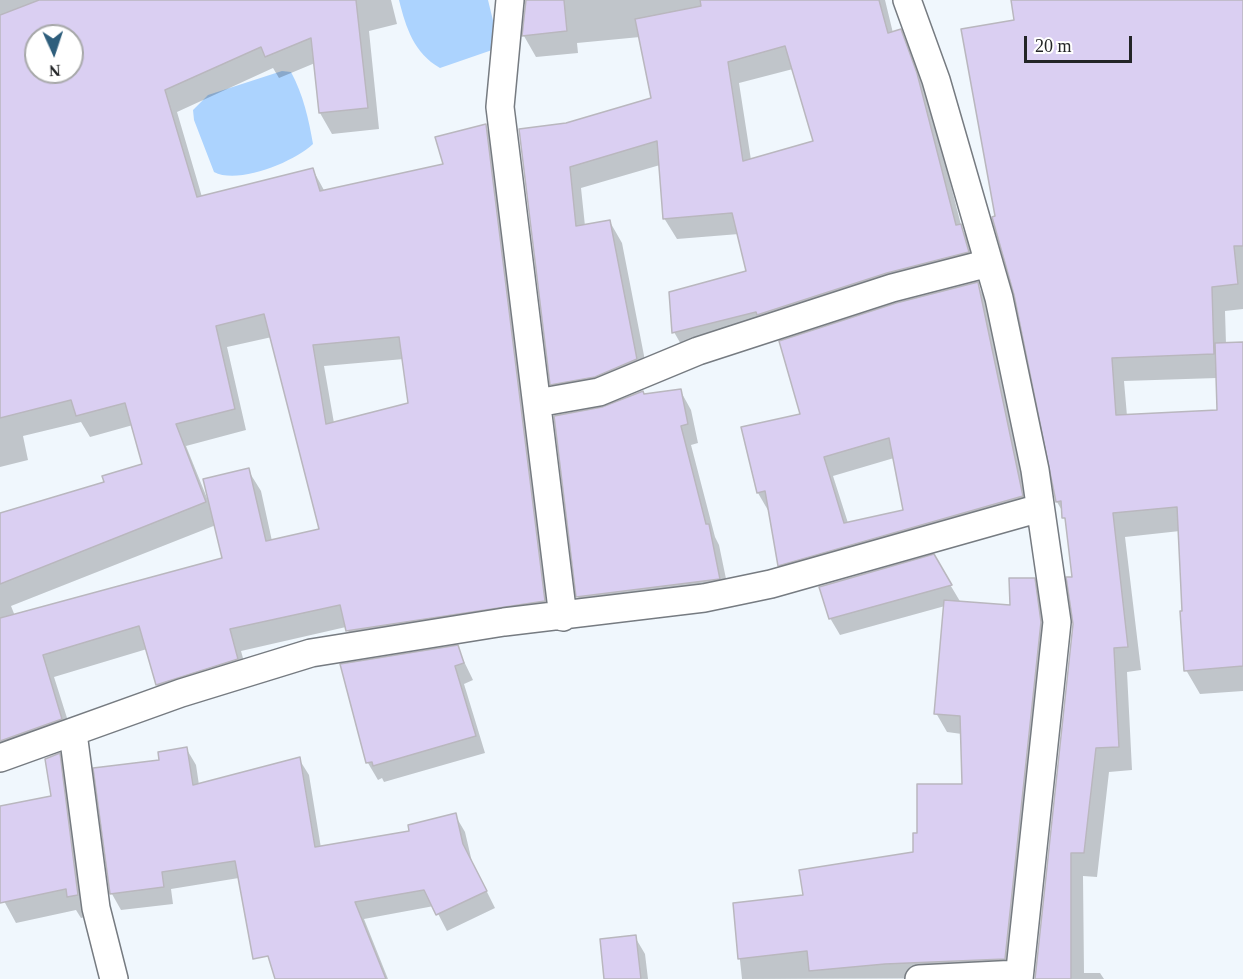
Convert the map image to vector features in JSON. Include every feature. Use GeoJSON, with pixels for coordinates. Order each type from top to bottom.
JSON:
{"type":"FeatureCollection","features":[{"type":"Feature","properties":{"kind":"street"},"geometry":{"type":"LineString","coordinates":[[510,0],[500,107],[563,617]]}},
{"type":"Feature","properties":{"kind":"street"},"geometry":{"type":"LineString","coordinates":[[907,0],[936,80],[999,298],[1040,508],[1057,622],[1019,976],[919,979]]}},
{"type":"Feature","properties":{"kind":"street"},"geometry":{"type":"LineString","coordinates":[[537,403],[599,392],[698,351],[892,288],[989,263]]}},
{"type":"Feature","properties":{"kind":"street"},"geometry":{"type":"LineString","coordinates":[[0,758],[181,693],[311,653],[504,622],[563,617],[704,598],[771,584],[1040,508]]}},
{"type":"Feature","properties":{"kind":"street"},"geometry":{"type":"LineString","coordinates":[[73,733],[96,908],[114,979]]}},
{"type":"Feature","properties":{"kind":"water"},"geometry":{"type":"Polygon","coordinates":[[[399,0],[488,0],[496,33],[495,49],[440,68],[424,55],[412,39],[399,0]]]}},
{"type":"Feature","properties":{"kind":"water"},"geometry":{"type":"Polygon","coordinates":[[[282,71],[291,72],[299,89],[313,144],[293,158],[251,174],[237,176],[214,172],[194,120],[193,110],[208,95],[282,71]]]}},
{"type":"Feature","properties":{"kind":"building"},"geometry":{"type":"Polygon","coordinates":[[[39,0],[356,0],[368,108],[319,113],[311,38],[265,57],[261,47],[165,90],[197,197],[313,168],[320,191],[443,164],[435,137],[486,124],[545,601],[346,631],[340,605],[230,629],[238,659],[156,685],[139,626],[43,655],[62,719],[0,741],[0,618],[222,558],[203,479],[249,468],[266,541],[319,529],[264,314],[216,326],[235,409],[176,424],[206,502],[0,584],[0,513],[104,482],[102,476],[142,464],[125,403],[76,416],[71,400],[0,418],[0,15],[39,0]],[[399,337],[313,345],[326,424],[408,403],[399,337]]]}},
{"type":"Feature","properties":{"kind":"building"},"geometry":{"type":"Polygon","coordinates":[[[526,0],[564,0],[567,31],[522,36],[526,0]]]}},
{"type":"Feature","properties":{"kind":"building"},"geometry":{"type":"Polygon","coordinates":[[[700,0],[879,0],[888,33],[901,29],[917,73],[956,225],[961,224],[969,252],[887,273],[757,315],[756,312],[672,333],[669,292],[746,271],[732,213],[663,219],[657,141],[570,167],[576,226],[610,220],[637,359],[595,377],[550,385],[519,129],[566,123],[651,98],[635,19],[701,6],[700,0]],[[785,46],[728,62],[743,161],[813,141],[785,46]]]}},
{"type":"Feature","properties":{"kind":"building"},"geometry":{"type":"Polygon","coordinates":[[[1011,0],[1243,0],[1243,246],[1234,246],[1238,284],[1212,287],[1214,354],[1112,358],[1116,415],[1217,410],[1215,343],[1243,342],[1243,666],[1184,671],[1177,507],[1113,513],[1128,647],[1114,648],[1119,747],[1096,748],[1084,853],[1071,853],[1071,979],[1035,979],[1073,624],[1066,577],[1072,577],[1065,518],[1062,518],[1061,501],[1056,502],[1014,295],[992,217],[995,216],[961,29],[1014,20],[1011,0]]]}},
{"type":"Feature","properties":{"kind":"building"},"geometry":{"type":"Polygon","coordinates":[[[978,282],[1023,496],[778,566],[765,491],[757,493],[741,427],[800,414],[779,341],[896,303],[978,282]],[[889,438],[824,457],[844,523],[903,510],[889,438]]]}},
{"type":"Feature","properties":{"kind":"building"},"geometry":{"type":"Polygon","coordinates":[[[681,389],[688,424],[681,426],[706,524],[709,524],[720,579],[576,597],[554,416],[602,407],[643,391],[644,394],[681,389]]]}},
{"type":"Feature","properties":{"kind":"building"},"geometry":{"type":"Polygon","coordinates":[[[934,554],[952,585],[829,619],[819,587],[934,554]]]}},
{"type":"Feature","properties":{"kind":"building"},"geometry":{"type":"Polygon","coordinates":[[[1009,578],[1035,578],[1041,622],[1005,959],[885,964],[809,971],[807,951],[738,959],[733,903],[803,895],[799,870],[913,852],[913,833],[917,833],[917,784],[962,784],[960,716],[934,714],[944,600],[1010,605],[1009,578]]]}},
{"type":"Feature","properties":{"kind":"building"},"geometry":{"type":"Polygon","coordinates":[[[458,645],[464,663],[455,666],[476,736],[373,766],[372,762],[366,763],[340,664],[458,645]]]}},
{"type":"Feature","properties":{"kind":"building"},"geometry":{"type":"Polygon","coordinates":[[[187,747],[193,785],[300,757],[315,847],[409,831],[408,825],[456,813],[463,844],[487,891],[436,915],[424,890],[355,902],[386,979],[275,979],[268,956],[253,959],[235,861],[162,872],[164,887],[110,894],[93,768],[159,760],[158,752],[187,747]]]}},
{"type":"Feature","properties":{"kind":"building"},"geometry":{"type":"Polygon","coordinates":[[[60,753],[78,895],[67,897],[66,889],[0,903],[0,806],[51,796],[45,759],[60,753]]]}},
{"type":"Feature","properties":{"kind":"building"},"geometry":{"type":"Polygon","coordinates":[[[636,935],[641,979],[604,979],[600,939],[636,935]]]}}]}
